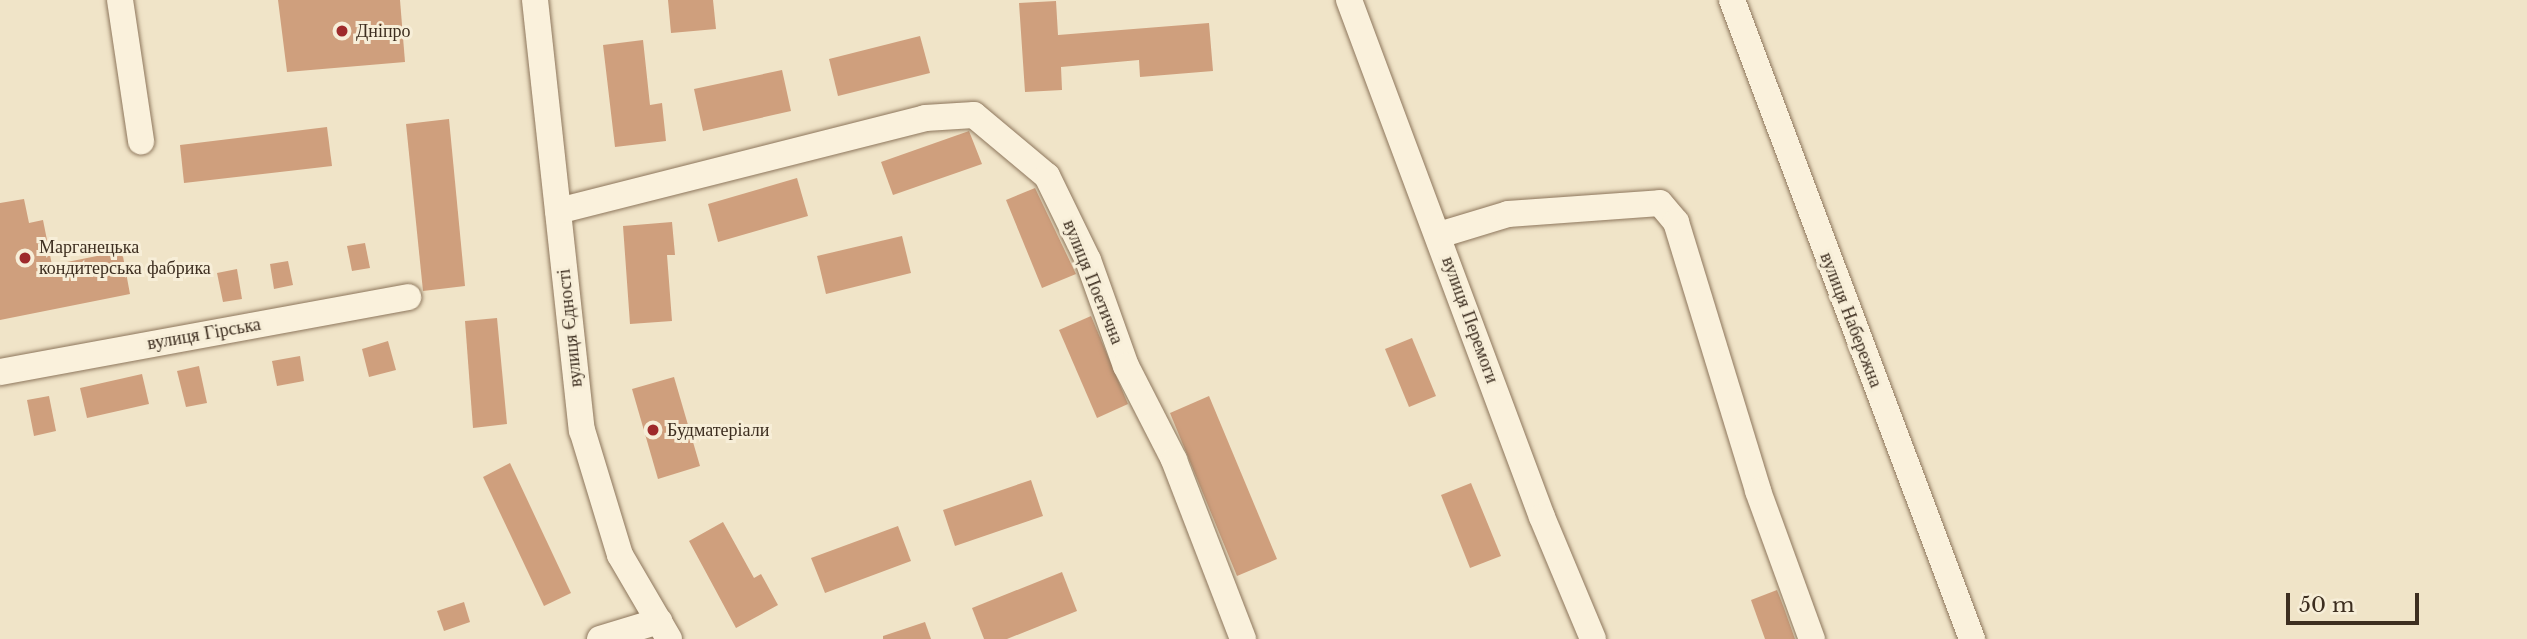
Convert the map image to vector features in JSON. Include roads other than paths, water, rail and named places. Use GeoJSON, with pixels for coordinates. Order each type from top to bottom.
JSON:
{"type":"FeatureCollection","features":[{"type":"Feature","properties":{"kind":"street"},"geometry":{"type":"LineString","coordinates":[[120,0],[141,142]]}},
{"type":"Feature","properties":{"kind":"street","name":"вулиця Єдності"},"geometry":{"type":"LineString","coordinates":[[535,0],[582,430],[620,555],[664,630]]}},
{"type":"Feature","properties":{"kind":"street","name":"вулиця Перемоги"},"geometry":{"type":"LineString","coordinates":[[1349,0],[1439,235],[1542,517],[1593,639]]}},
{"type":"Feature","properties":{"kind":"street","name":"вулиця Набережна"},"geometry":{"type":"LineString","coordinates":[[1732,0],[1972,639]]}},
{"type":"Feature","properties":{"kind":"street","name":"вулиця Поетична"},"geometry":{"type":"LineString","coordinates":[[558,211],[925,118],[974,115],[1047,176],[1088,260],[1126,366],[1174,460],[1243,639]]}},
{"type":"Feature","properties":{"kind":"street"},"geometry":{"type":"LineString","coordinates":[[1439,235],[1508,214],[1660,203],[1676,222],[1758,491],[1812,639]]}},
{"type":"Feature","properties":{"kind":"street","name":"вулиця Гірська"},"geometry":{"type":"LineString","coordinates":[[0,372],[408,297]]}},
{"type":"Feature","properties":{"kind":"street"},"geometry":{"type":"LineString","coordinates":[[600,639],[664,630]]}},
{"type":"Feature","properties":{"kind":"place","name":"Дніпро"},"geometry":{"type":"Point","coordinates":[342,31]}},
{"type":"Feature","properties":{"kind":"place","name":"Марганецька кондитерська фабрика"},"geometry":{"type":"Point","coordinates":[25,258]}},
{"type":"Feature","properties":{"kind":"place","name":"Будматеріали"},"geometry":{"type":"Point","coordinates":[653,430]}}]}
